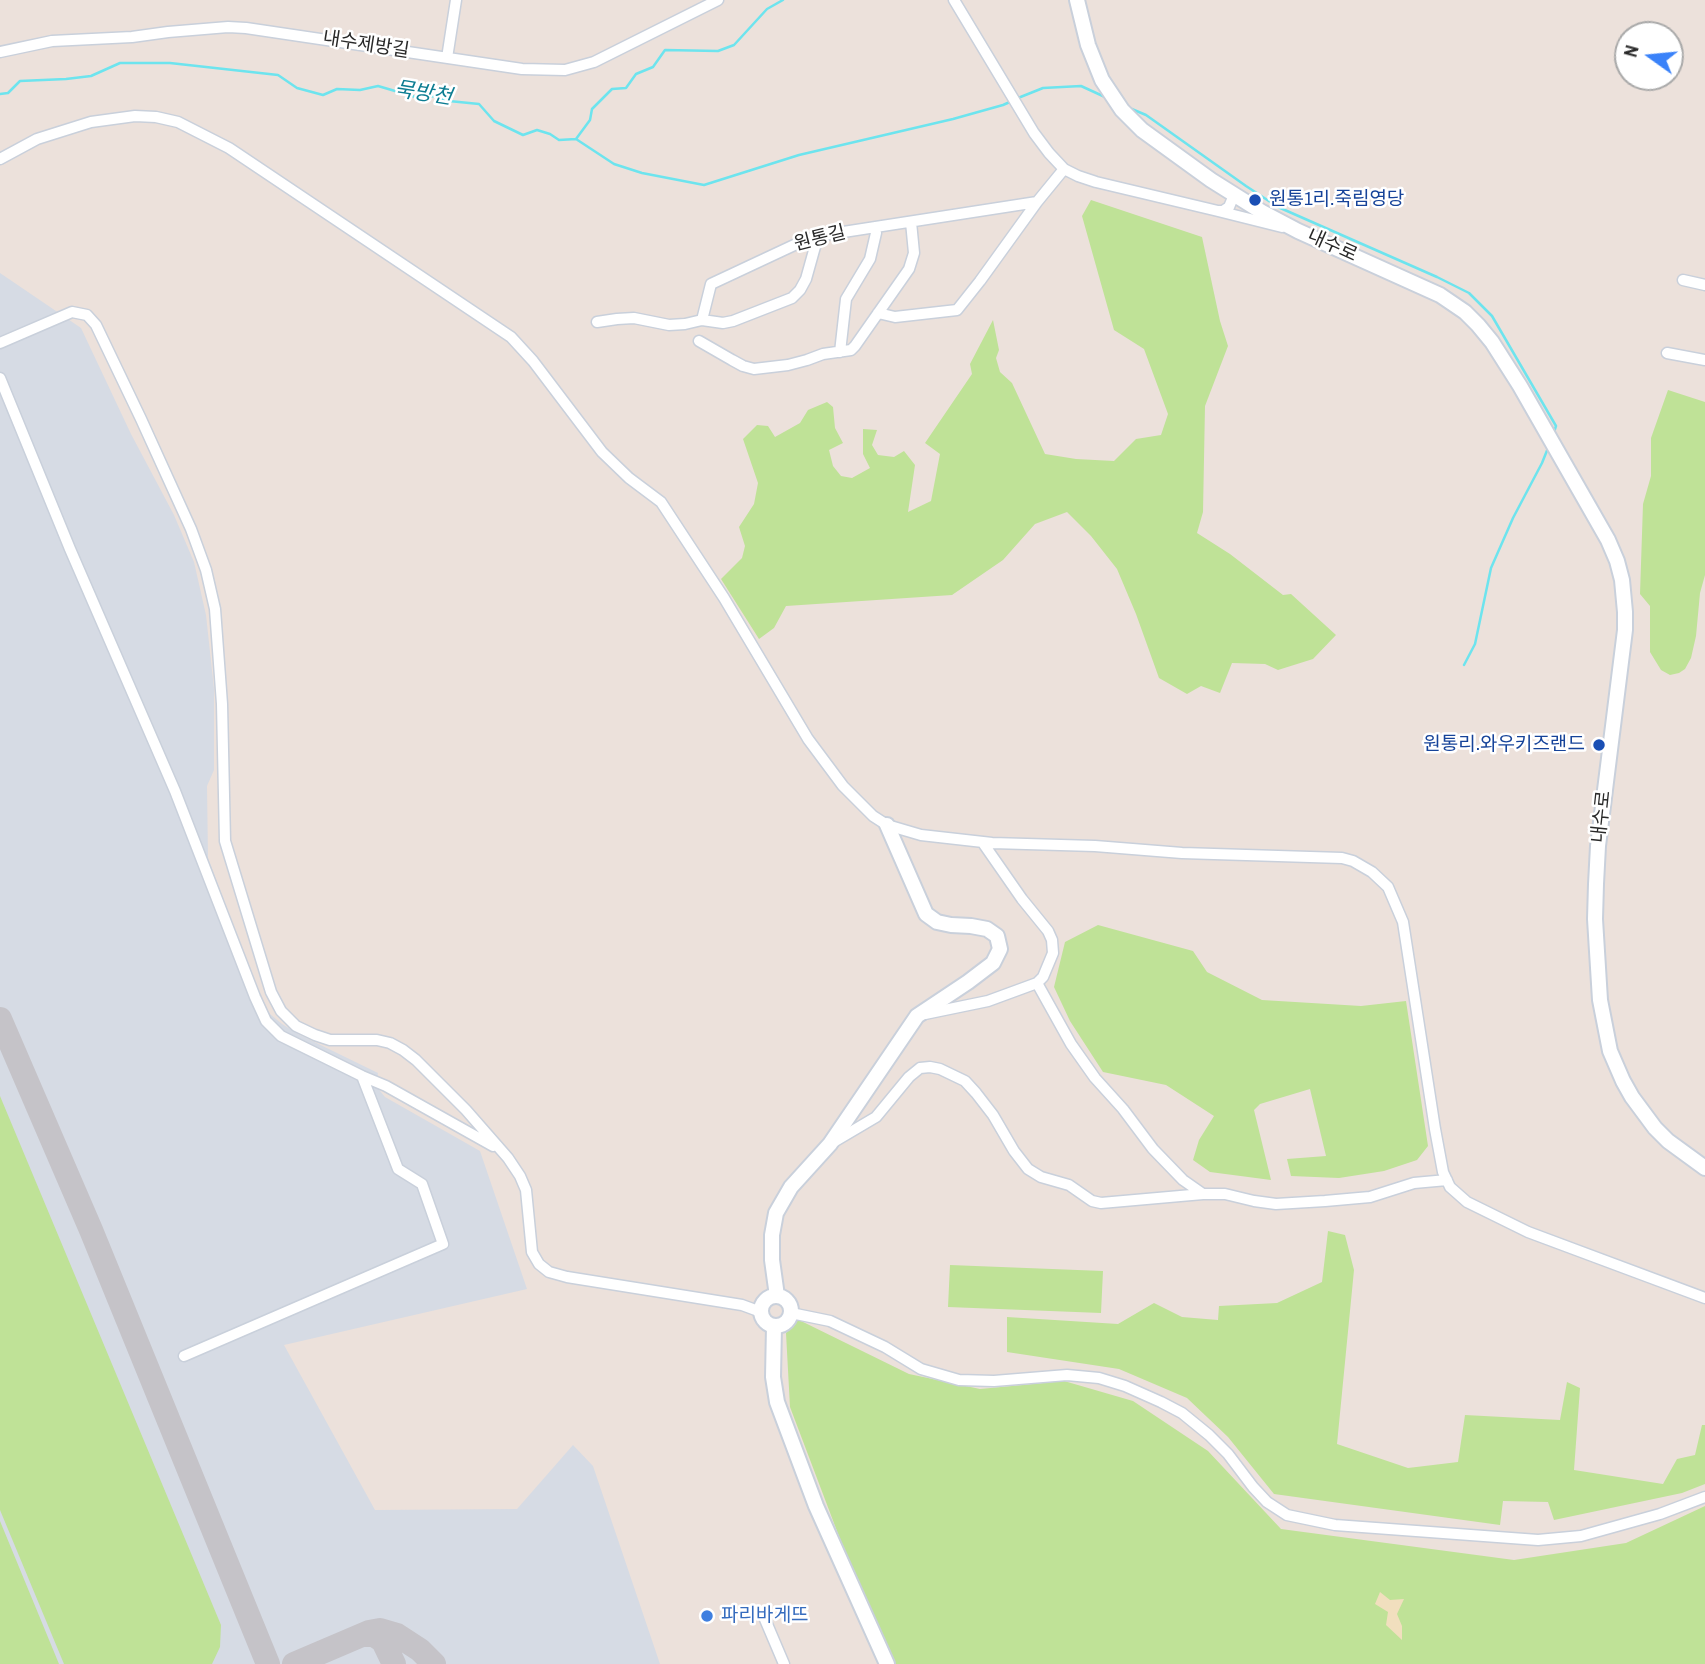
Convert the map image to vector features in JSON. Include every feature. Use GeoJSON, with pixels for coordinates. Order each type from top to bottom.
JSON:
{"type":"FeatureCollection","features":[{"type":"Feature","properties":{"kind":"street"},"geometry":{"type":"LineString","coordinates":[[447,58],[456,0]]}},
{"type":"Feature","properties":{"kind":"street","name":"내수제방길"},"geometry":{"type":"LineString","coordinates":[[0,52],[52,41],[132,37],[228,27],[268,30],[522,69],[565,71],[594,62],[718,0]]}},
{"type":"Feature","properties":{"kind":"street"},"geometry":{"type":"LineString","coordinates":[[954,0],[1034,133],[1064,169],[1096,182],[1298,231]]}},
{"type":"Feature","properties":{"kind":"street","name":"내수로"},"geometry":{"type":"LineString","coordinates":[[1078,2],[1088,45],[1102,80],[1122,110],[1155,140],[1262,212],[1298,231],[1422,285],[1465,312],[1478,325],[1520,386],[1608,540],[1622,580],[1625,629],[1596,884],[1600,1000],[1611,1051],[1623,1081],[1643,1115],[1668,1141],[1705,1168]]}},
{"type":"Feature","properties":{"kind":"street"},"geometry":{"type":"LineString","coordinates":[[0,159],[37,139],[91,122],[135,116],[178,122],[229,148],[511,337],[533,361],[602,452],[629,478],[661,502],[724,598],[808,739],[844,786],[873,816],[887,825],[921,835],[984,842],[1096,846],[1182,853],[1334,857],[1353,861],[1372,872],[1388,887],[1403,922],[1435,1129],[1443,1172],[1450,1187],[1467,1202],[1528,1232],[1705,1298]]}},
{"type":"Feature","properties":{"kind":"street"},"geometry":{"type":"LineString","coordinates":[[878,313],[895,317],[957,310],[1064,169]]}},
{"type":"Feature","properties":{"kind":"street"},"geometry":{"type":"LineString","coordinates":[[1218,211],[1229,207],[1234,195]]}},
{"type":"Feature","properties":{"kind":"street","name":"원통길"},"geometry":{"type":"LineString","coordinates":[[702,320],[711,284],[788,247],[818,236],[1037,202]]}},
{"type":"Feature","properties":{"kind":"street"},"geometry":{"type":"LineString","coordinates":[[699,341],[754,369],[788,365],[823,354],[851,350],[909,269],[914,253],[911,222]]}},
{"type":"Feature","properties":{"kind":"street"},"geometry":{"type":"LineString","coordinates":[[840,352],[846,299],[870,259],[875,227]]}},
{"type":"Feature","properties":{"kind":"street"},"geometry":{"type":"LineString","coordinates":[[597,322],[617,318],[634,318],[669,325],[702,320],[723,323],[733,321],[792,298],[800,290],[806,279],[818,236]]}},
{"type":"Feature","properties":{"kind":"street"},"geometry":{"type":"LineString","coordinates":[[1683,280],[1705,285]]}},
{"type":"Feature","properties":{"kind":"street"},"geometry":{"type":"LineString","coordinates":[[0,343],[72,312],[86,315],[96,325],[102,337],[191,529],[206,570],[215,609],[222,704],[225,841],[271,992],[281,1011],[296,1026],[314,1035],[330,1040],[377,1040],[390,1043],[416,1060],[466,1110],[508,1158],[520,1176],[526,1190],[532,1252],[539,1264],[549,1272],[742,1306],[761,1312]]}},
{"type":"Feature","properties":{"kind":"street"},"geometry":{"type":"LineString","coordinates":[[1667,352],[1705,360]]}},
{"type":"Feature","properties":{"kind":"street"},"geometry":{"type":"LineString","coordinates":[[0,378],[175,792],[266,1021],[281,1036],[386,1086],[500,1149]]}},
{"type":"Feature","properties":{"kind":"street"},"geometry":{"type":"LineString","coordinates":[[777,1296],[772,1236],[776,1213],[791,1187],[830,1144],[917,1016],[992,963],[1000,949],[997,936],[987,929],[944,924],[926,914],[887,825]]}},
{"type":"Feature","properties":{"kind":"street"},"geometry":{"type":"LineString","coordinates":[[917,1016],[988,1001],[1037,983],[1048,966],[1052,940],[1048,931],[1022,899],[984,842]]}},
{"type":"Feature","properties":{"kind":"street"},"geometry":{"type":"LineString","coordinates":[[1037,983],[1071,1044],[1096,1078],[1124,1109],[1153,1149],[1183,1180],[1203,1194]]}},
{"type":"Feature","properties":{"kind":"street"},"geometry":{"type":"LineString","coordinates":[[830,1144],[876,1117],[909,1077],[920,1068],[930,1067],[955,1076],[970,1087],[993,1115],[1028,1169],[1041,1177],[1069,1185],[1092,1201],[1101,1203],[1203,1194],[1225,1194],[1276,1204],[1325,1201],[1370,1197],[1414,1183],[1447,1180]]}},
{"type":"Feature","properties":{"kind":"street"},"geometry":{"type":"LineString","coordinates":[[184,1356],[443,1244],[422,1184],[398,1169],[362,1076]]}},
{"type":"Feature","properties":{"kind":"street"},"geometry":{"type":"LineString","coordinates":[[777,1296],[789,1303],[791,1313],[787,1322],[774,1326],[765,1322],[761,1307],[767,1298],[777,1296]]}},
{"type":"Feature","properties":{"kind":"street"},"geometry":{"type":"LineString","coordinates":[[791,1313],[830,1321],[885,1347],[921,1369],[959,1380],[993,1381],[1067,1375],[1099,1378],[1125,1386],[1182,1413],[1209,1435],[1267,1502],[1287,1515],[1335,1525],[1538,1540],[1581,1536],[1660,1514],[1705,1497]]}},
{"type":"Feature","properties":{"kind":"street"},"geometry":{"type":"LineString","coordinates":[[774,1326],[773,1377],[777,1402],[816,1506],[887,1664]]}},
{"type":"Feature","properties":{"kind":"street"},"geometry":{"type":"LineString","coordinates":[[764,1617],[784,1664]]}},
{"type":"Feature","properties":{"kind":"shaded area"},"geometry":{"type":"Polygon","coordinates":[[[0,273],[81,328],[131,434],[174,515],[194,562],[206,615],[214,689],[214,770],[207,786],[208,858],[261,999],[270,1014],[282,1024],[378,1073],[376,1086],[385,1097],[480,1151],[527,1289],[284,1345],[375,1510],[517,1509],[573,1445],[593,1466],[660,1664],[0,1664],[0,273]]]}},
{"type":"Feature","properties":{"kind":"green space"},"geometry":{"type":"Polygon","coordinates":[[[1091,200],[1202,237],[1228,346],[1205,406],[1203,512],[1197,533],[1230,554],[1283,595],[1291,594],[1336,635],[1313,659],[1278,670],[1265,664],[1232,663],[1220,693],[1201,686],[1187,694],[1159,678],[1117,569],[1091,536],[1067,512],[1035,524],[1003,560],[952,595],[786,606],[774,628],[759,639],[721,579],[742,558],[745,546],[739,527],[754,504],[758,483],[743,439],[757,425],[768,426],[775,437],[800,423],[808,410],[827,402],[833,407],[835,428],[843,443],[829,450],[833,466],[841,476],[852,478],[870,468],[863,454],[863,429],[877,430],[872,445],[878,455],[894,457],[904,451],[915,465],[908,512],[931,501],[940,454],[925,443],[972,374],[970,364],[993,320],[1000,372],[1012,383],[1045,454],[1114,461],[1136,439],[1161,435],[1168,414],[1144,349],[1114,330],[1082,216],[1091,200]]]}},
{"type":"Feature","properties":{"kind":"green space"},"geometry":{"type":"Polygon","coordinates":[[[1668,390],[1705,402],[1705,575],[1691,658],[1685,669],[1670,675],[1661,670],[1650,652],[1650,606],[1640,594],[1643,504],[1651,476],[1651,438],[1668,390]]]}},
{"type":"Feature","properties":{"kind":"green space"},"geometry":{"type":"Polygon","coordinates":[[[1098,925],[1193,951],[1207,972],[1262,1000],[1361,1006],[1406,1001],[1428,1146],[1417,1160],[1384,1171],[1339,1178],[1291,1176],[1287,1159],[1326,1156],[1310,1089],[1260,1104],[1254,1110],[1271,1180],[1210,1172],[1193,1160],[1199,1140],[1214,1116],[1166,1085],[1103,1072],[1070,1021],[1054,987],[1065,942],[1098,925]]]}},
{"type":"Feature","properties":{"kind":"green space"},"geometry":{"type":"Polygon","coordinates":[[[0,1096],[221,1625],[220,1647],[212,1664],[64,1664],[0,1510],[0,1096]]]}},
{"type":"Feature","properties":{"kind":"green space"},"geometry":{"type":"Polygon","coordinates":[[[1328,1231],[1345,1235],[1354,1270],[1337,1444],[1408,1468],[1458,1462],[1465,1415],[1560,1420],[1567,1382],[1580,1388],[1574,1470],[1663,1484],[1677,1459],[1695,1455],[1702,1425],[1705,1425],[1705,1484],[1682,1493],[1554,1520],[1548,1502],[1503,1501],[1500,1525],[1274,1494],[1228,1437],[1187,1398],[1119,1369],[1007,1352],[1007,1317],[1118,1324],[1154,1303],[1182,1317],[1218,1320],[1219,1306],[1277,1303],[1322,1282],[1328,1231]]]}},
{"type":"Feature","properties":{"kind":"green space"},"geometry":{"type":"Polygon","coordinates":[[[950,1265],[1103,1271],[1101,1313],[948,1307],[950,1265]]]}},
{"type":"Feature","properties":{"kind":"green space"},"geometry":{"type":"Polygon","coordinates":[[[797,1319],[909,1374],[980,1389],[1064,1381],[1133,1401],[1208,1451],[1281,1529],[1514,1560],[1626,1543],[1705,1506],[1705,1664],[894,1664],[854,1576],[790,1407],[786,1333],[797,1319]]]}},
{"type":"Feature","properties":{"kind":"green space"},"geometry":{"type":"Polygon","coordinates":[[[0,1521],[59,1664],[0,1664],[0,1521]]]}},
{"type":"Feature","properties":{"kind":"sand"},"geometry":{"type":"Polygon","coordinates":[[[1380,1592],[1390,1600],[1404,1599],[1397,1614],[1402,1626],[1402,1640],[1386,1625],[1388,1612],[1375,1604],[1380,1592]]]}},
{"type":"Feature","properties":{"kind":"waterway","name":"묵방천"},"geometry":{"type":"LineString","coordinates":[[0,94],[8,93],[20,81],[91,76],[120,63],[170,63],[278,75],[297,88],[323,95],[337,89],[360,90],[378,86],[419,98],[435,96],[449,101],[479,104],[494,121],[523,135],[537,130],[559,140],[576,139],[590,120],[592,109],[612,89],[626,88],[636,74],[653,67],[665,50],[718,51],[734,45],[767,9],[783,0]]}},
{"type":"Feature","properties":{"kind":"waterway"},"geometry":{"type":"LineString","coordinates":[[1018,98],[1043,88],[1081,86],[1105,97]]}},
{"type":"Feature","properties":{"kind":"waterway"},"geometry":{"type":"LineString","coordinates":[[576,139],[614,164],[642,173],[704,185],[799,155],[953,119],[1012,101]]}},
{"type":"Feature","properties":{"kind":"waterway"},"geometry":{"type":"LineString","coordinates":[[1127,107],[1146,115],[1278,207],[1469,293],[1492,316],[1556,426],[1553,435]]}},
{"type":"Feature","properties":{"kind":"waterway"},"geometry":{"type":"LineString","coordinates":[[1464,665],[1475,644],[1491,568],[1548,448]]}},
{"type":"Feature","properties":{"kind":"taxiway"},"geometry":{"type":"LineString","coordinates":[[0,1019],[91,1230],[268,1664]]}},
{"type":"Feature","properties":{"kind":"taxiway"},"geometry":{"type":"LineString","coordinates":[[294,1664],[369,1632],[380,1630],[397,1635],[420,1650],[434,1664]]}},
{"type":"Feature","properties":{"kind":"taxiway"},"geometry":{"type":"LineString","coordinates":[[364,1635],[374,1635],[383,1641],[394,1664]]}},
{"type":"Feature","properties":{"kind":"place","name":"원통1리.죽림영당"},"geometry":{"type":"Point","coordinates":[1255,200]}},
{"type":"Feature","properties":{"kind":"place","name":"원통리.와우키즈랜드"},"geometry":{"type":"Point","coordinates":[1599,745]}},
{"type":"Feature","properties":{"kind":"place","name":"파리바게뜨"},"geometry":{"type":"Point","coordinates":[707,1616]}}]}
